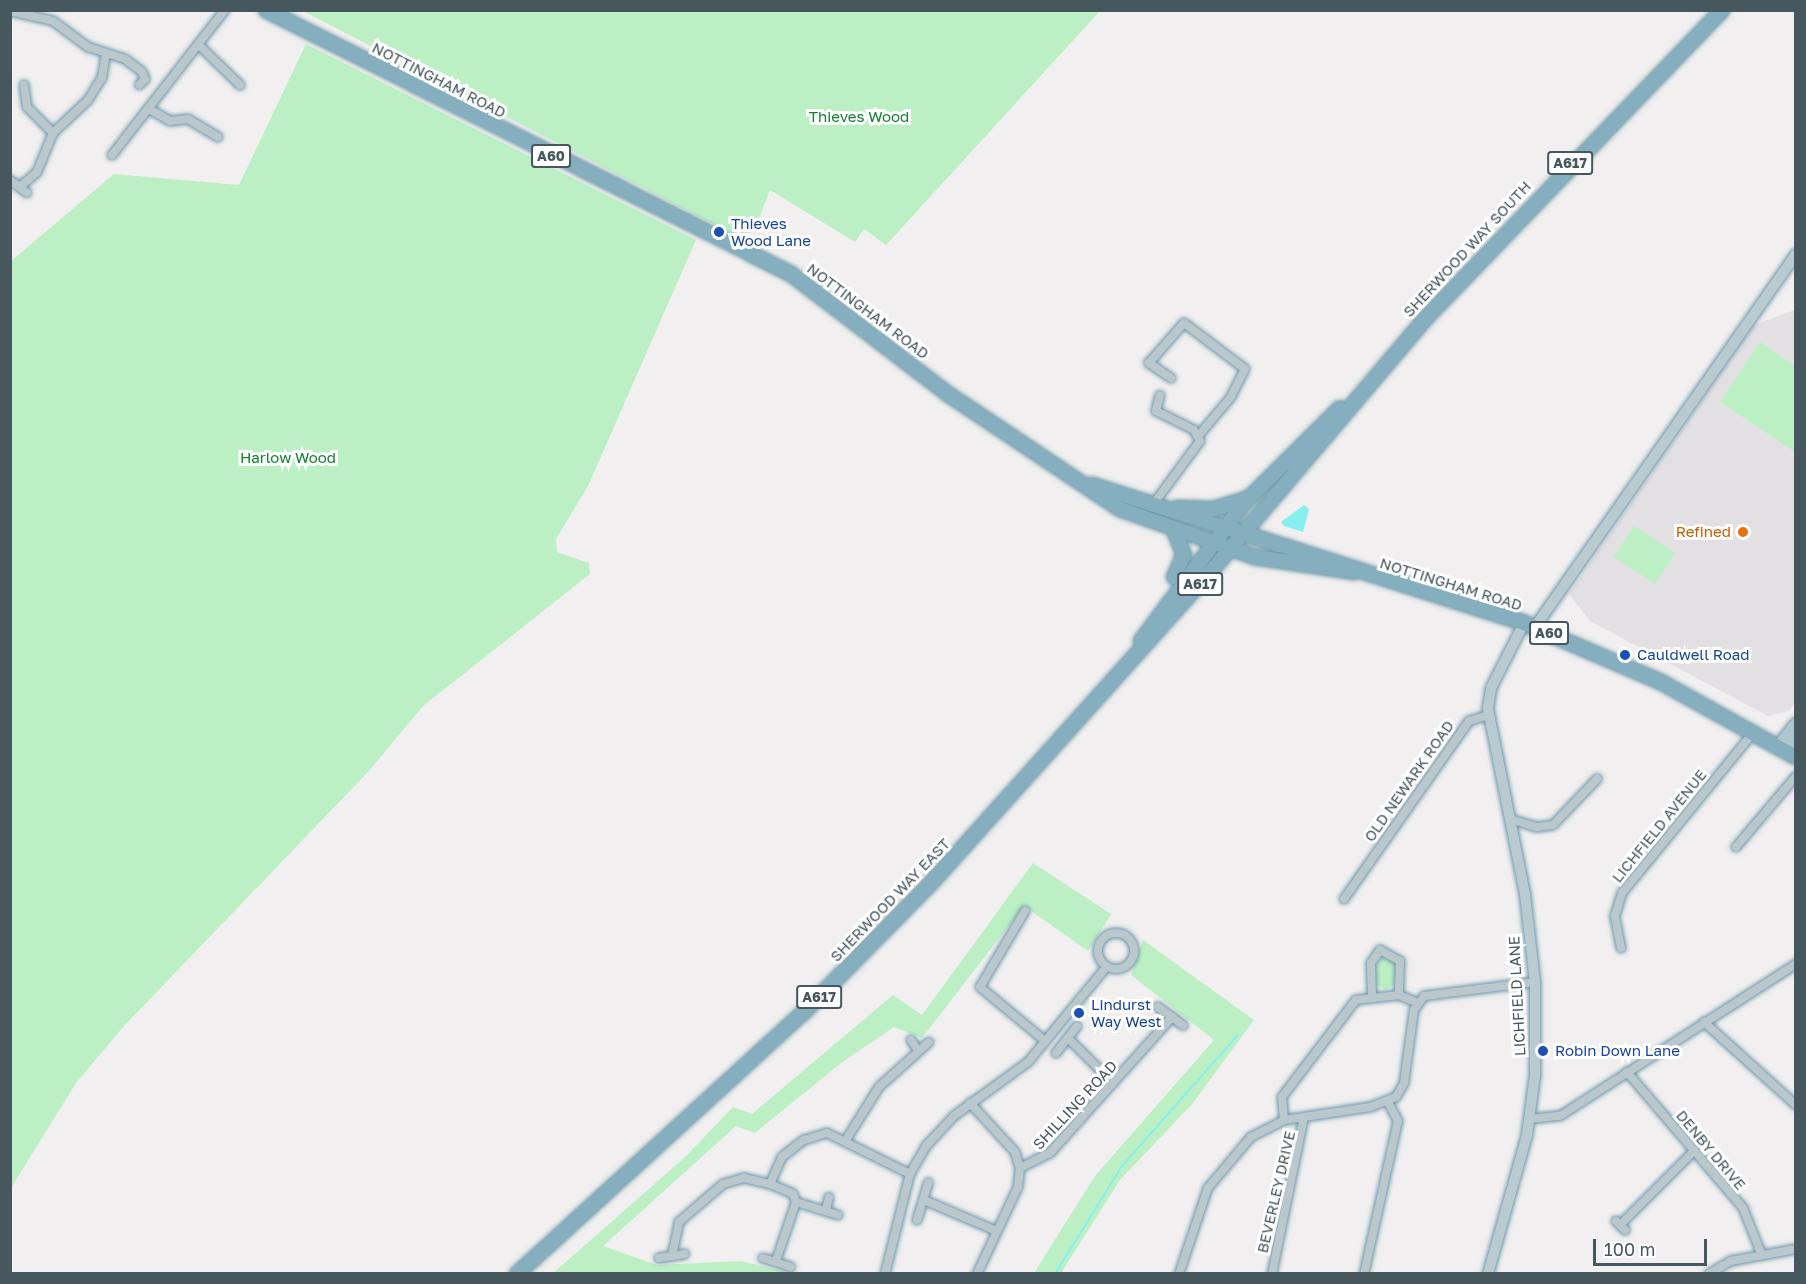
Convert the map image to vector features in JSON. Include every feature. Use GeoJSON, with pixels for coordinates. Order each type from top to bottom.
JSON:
{"type":"FeatureCollection","features":[{"type":"Feature","properties":{"kind":"highway","name":"NOTTINGHAM ROAD"},"geometry":{"type":"LineString","coordinates":[[266,10],[791,274],[948,394],[1084,483],[1108,503],[1147,522],[1175,532],[1227,538],[1354,572],[1530,625],[1661,682],[1790,749]]}},
{"type":"Feature","properties":{"kind":"highway","name":"SHERWOOD WAY SOUTH"},"geometry":{"type":"LineString","coordinates":[[1227,538],[1314,451],[1367,384],[1522,212],[1722,10]]}},
{"type":"Feature","properties":{"kind":"highway","name":"SHERWOOD WAY SOUTH"},"geometry":{"type":"LineString","coordinates":[[1227,538],[1248,498],[1367,384]]}},
{"type":"Feature","properties":{"kind":"highway","name":"NOTTINGHAM ROAD"},"geometry":{"type":"LineString","coordinates":[[1084,483],[1227,538],[1327,570],[1354,572]]}},
{"type":"Feature","properties":{"kind":"highway"},"geometry":{"type":"LineString","coordinates":[[1151,507],[1214,509],[1248,498]]}},
{"type":"Feature","properties":{"kind":"highway"},"geometry":{"type":"LineString","coordinates":[[1161,608],[1184,555],[1175,532]]}},
{"type":"Feature","properties":{"kind":"highway"},"geometry":{"type":"LineString","coordinates":[[1161,608],[1227,538]]}},
{"type":"Feature","properties":{"kind":"highway","name":"SHERWOOD WAY EAST"},"geometry":{"type":"LineString","coordinates":[[518,1274],[804,1012],[1011,797],[1135,654],[1227,538]]}},
{"type":"Feature","properties":{"kind":"highway","name":"SHERWOOD WAY EAST"},"geometry":{"type":"LineString","coordinates":[[1135,654],[1161,608]]}},
{"type":"Feature","properties":{"kind":"main road"},"geometry":{"type":"LineString","coordinates":[[1790,749],[1796,724]]}},
{"type":"Feature","properties":{"kind":"street"},"geometry":{"type":"LineString","coordinates":[[112,155],[151,110],[225,10]]}},
{"type":"Feature","properties":{"kind":"street"},"geometry":{"type":"LineString","coordinates":[[10,11],[53,21],[105,54],[125,59],[145,80]]}},
{"type":"Feature","properties":{"kind":"street"},"geometry":{"type":"LineString","coordinates":[[200,46],[240,85]]}},
{"type":"Feature","properties":{"kind":"street"},"geometry":{"type":"LineString","coordinates":[[21,186],[37,172],[54,133],[88,100],[102,78],[105,54]]}},
{"type":"Feature","properties":{"kind":"street"},"geometry":{"type":"LineString","coordinates":[[24,85],[27,108],[54,133]]}},
{"type":"Feature","properties":{"kind":"street"},"geometry":{"type":"LineString","coordinates":[[151,110],[170,121],[188,119],[218,137]]}},
{"type":"Feature","properties":{"kind":"street"},"geometry":{"type":"LineString","coordinates":[[10,180],[21,186],[27,193]]}},
{"type":"Feature","properties":{"kind":"street"},"geometry":{"type":"LineString","coordinates":[[1489,715],[1491,688],[1530,625],[1796,254]]}},
{"type":"Feature","properties":{"kind":"street"},"geometry":{"type":"LineString","coordinates":[[1171,378],[1149,363],[1184,323],[1245,369],[1232,397],[1199,435]]}},
{"type":"Feature","properties":{"kind":"street"},"geometry":{"type":"LineString","coordinates":[[1160,396],[1156,411],[1199,435]]}},
{"type":"Feature","properties":{"kind":"street"},"geometry":{"type":"LineString","coordinates":[[1147,522],[1151,507],[1200,441],[1199,435]]}},
{"type":"Feature","properties":{"kind":"street","name":"LICHFIELD LANE"},"geometry":{"type":"LineString","coordinates":[[1488,1274],[1529,1119],[1535,982],[1510,819],[1489,715]]}},
{"type":"Feature","properties":{"kind":"street","name":"OLD NEWARK ROAD"},"geometry":{"type":"LineString","coordinates":[[1344,899],[1469,721],[1489,715]]}},
{"type":"Feature","properties":{"kind":"street","name":"LICHFIELD AVENUE"},"geometry":{"type":"LineString","coordinates":[[1621,948],[1614,916],[1622,893],[1754,732]]}},
{"type":"Feature","properties":{"kind":"street"},"geometry":{"type":"LineString","coordinates":[[1736,847],[1796,776]]}},
{"type":"Feature","properties":{"kind":"street"},"geometry":{"type":"LineString","coordinates":[[1510,819],[1537,827],[1553,825],[1597,779]]}},
{"type":"Feature","properties":{"kind":"street"},"geometry":{"type":"LineString","coordinates":[[1025,911],[980,979],[982,992],[1045,1041]]}},
{"type":"Feature","properties":{"kind":"street"},"geometry":{"type":"LineString","coordinates":[[1113,933],[1127,937],[1134,949],[1130,962],[1119,969],[1107,966],[1098,954],[1102,941],[1113,933]]}},
{"type":"Feature","properties":{"kind":"street"},"geometry":{"type":"LineString","coordinates":[[1372,995],[1371,963],[1380,950],[1400,961],[1399,994]]}},
{"type":"Feature","properties":{"kind":"street"},"geometry":{"type":"LineString","coordinates":[[1529,1119],[1553,1119],[1796,964]]}},
{"type":"Feature","properties":{"kind":"street"},"geometry":{"type":"LineString","coordinates":[[885,1274],[910,1173],[940,1129],[970,1103],[1018,1071],[1107,966]]}},
{"type":"Feature","properties":{"kind":"street"},"geometry":{"type":"LineString","coordinates":[[1179,1274],[1208,1188],[1251,1137],[1284,1120],[1388,1102],[1404,1083],[1418,1004],[1437,991],[1535,982]]}},
{"type":"Feature","properties":{"kind":"street"},"geometry":{"type":"LineString","coordinates":[[1284,1120],[1282,1097],[1344,1012],[1372,995],[1399,994],[1418,1004]]}},
{"type":"Feature","properties":{"kind":"street"},"geometry":{"type":"LineString","coordinates":[[1158,1007],[1183,1025]]}},
{"type":"Feature","properties":{"kind":"street","name":"SHILLING ROAD"},"geometry":{"type":"LineString","coordinates":[[1020,1168],[1050,1153],[1172,1017]]}},
{"type":"Feature","properties":{"kind":"street"},"geometry":{"type":"LineString","coordinates":[[1704,1022],[1796,1105]]}},
{"type":"Feature","properties":{"kind":"street"},"geometry":{"type":"LineString","coordinates":[[1056,1053],[1077,1026]]}},
{"type":"Feature","properties":{"kind":"street"},"geometry":{"type":"LineString","coordinates":[[1068,1038],[1112,1082]]}},
{"type":"Feature","properties":{"kind":"street"},"geometry":{"type":"LineString","coordinates":[[910,1040],[917,1048]]}},
{"type":"Feature","properties":{"kind":"street"},"geometry":{"type":"LineString","coordinates":[[846,1140],[879,1087],[917,1048],[929,1042]]}},
{"type":"Feature","properties":{"kind":"street","name":"DENBY DRIVE"},"geometry":{"type":"LineString","coordinates":[[1627,1072],[1743,1208],[1761,1253]]}},
{"type":"Feature","properties":{"kind":"street"},"geometry":{"type":"LineString","coordinates":[[1364,1274],[1398,1120],[1388,1102]]}},
{"type":"Feature","properties":{"kind":"street"},"geometry":{"type":"LineString","coordinates":[[970,1103],[1015,1152],[1020,1168],[1018,1187],[994,1230],[977,1274]]}},
{"type":"Feature","properties":{"kind":"street","name":"BEVERLEY DRIVE"},"geometry":{"type":"LineString","coordinates":[[1272,1274],[1304,1117]]}},
{"type":"Feature","properties":{"kind":"street"},"geometry":{"type":"LineString","coordinates":[[770,1184],[782,1157],[804,1140],[827,1134],[846,1140],[910,1173]]}},
{"type":"Feature","properties":{"kind":"street"},"geometry":{"type":"LineString","coordinates":[[1620,1225],[1694,1151]]}},
{"type":"Feature","properties":{"kind":"street"},"geometry":{"type":"LineString","coordinates":[[672,1256],[679,1222],[723,1184],[744,1178],[770,1184],[794,1194],[796,1203],[776,1262]]}},
{"type":"Feature","properties":{"kind":"street"},"geometry":{"type":"LineString","coordinates":[[917,1220],[927,1183]]}},
{"type":"Feature","properties":{"kind":"street"},"geometry":{"type":"LineString","coordinates":[[826,1210],[830,1197]]}},
{"type":"Feature","properties":{"kind":"street"},"geometry":{"type":"LineString","coordinates":[[924,1200],[994,1230]]}},
{"type":"Feature","properties":{"kind":"street"},"geometry":{"type":"LineString","coordinates":[[796,1203],[838,1215]]}},
{"type":"Feature","properties":{"kind":"street"},"geometry":{"type":"LineString","coordinates":[[1709,1274],[1761,1253],[1796,1249]]}},
{"type":"Feature","properties":{"kind":"street"},"geometry":{"type":"LineString","coordinates":[[659,1258],[685,1254]]}},
{"type":"Feature","properties":{"kind":"street"},"geometry":{"type":"LineString","coordinates":[[763,1258],[791,1267]]}},
{"type":"Feature","properties":{"kind":"shaded area"},"geometry":{"type":"Polygon","coordinates":[[[1795,310],[1796,701],[1789,711],[1768,716],[1590,621],[1569,594],[1754,325],[1795,310]]]}},
{"type":"Feature","properties":{"kind":"green space","name":"Thieves Wood"},"geometry":{"type":"Polygon","coordinates":[[[303,11],[1100,11],[886,245],[864,229],[855,242],[770,190],[755,229],[742,239],[303,11]]]}},
{"type":"Feature","properties":{"kind":"green space","name":"Harlow Wood"},"geometry":{"type":"Polygon","coordinates":[[[306,44],[696,240],[588,486],[556,539],[557,552],[589,563],[590,574],[423,706],[368,772],[124,1026],[76,1083],[11,1188],[11,261],[114,174],[239,185],[306,44]]]}},
{"type":"Feature","properties":{"kind":"green space"},"geometry":{"type":"Polygon","coordinates":[[[1760,342],[1795,366],[1795,452],[1720,402],[1760,342]]]}},
{"type":"Feature","properties":{"kind":"green space"},"geometry":{"type":"Polygon","coordinates":[[[1634,526],[1675,553],[1655,584],[1614,557],[1634,526]]]}},
{"type":"Feature","properties":{"kind":"green space"},"geometry":{"type":"Polygon","coordinates":[[[1033,863],[1111,914],[1088,951],[1024,906],[922,1038],[894,1027],[841,1063],[755,1133],[736,1126],[603,1246],[657,1265],[741,1261],[790,1273],[552,1274],[684,1158],[733,1107],[752,1114],[893,995],[922,1015],[1033,863]]]}},
{"type":"Feature","properties":{"kind":"green space"},"geometry":{"type":"Polygon","coordinates":[[[1143,940],[1254,1020],[1193,1103],[1120,1180],[1061,1273],[1034,1273],[1095,1176],[1214,1040],[1131,975],[1143,940]]]}},
{"type":"Feature","properties":{"kind":"green space"},"geometry":{"type":"Polygon","coordinates":[[[1384,953],[1395,961],[1394,985],[1385,990],[1377,985],[1375,969],[1384,953]]]}},
{"type":"Feature","properties":{"kind":"water"},"geometry":{"type":"Polygon","coordinates":[[[1304,505],[1309,509],[1303,532],[1284,526],[1281,522],[1304,505]]]}},
{"type":"Feature","properties":{"kind":"waterway"},"geometry":{"type":"LineString","coordinates":[[1055,1274],[1122,1166],[1237,1036]]}},
{"type":"Feature","properties":{"kind":"place","name":"Thieves Wood Lane"},"geometry":{"type":"Point","coordinates":[719,232]}},
{"type":"Feature","properties":{"kind":"place","name":"Refined"},"geometry":{"type":"Point","coordinates":[1743,532]}},
{"type":"Feature","properties":{"kind":"place","name":"Cauldwell Road"},"geometry":{"type":"Point","coordinates":[1625,655]}},
{"type":"Feature","properties":{"kind":"place","name":"Lindurst Way West"},"geometry":{"type":"Point","coordinates":[1079,1013]}},
{"type":"Feature","properties":{"kind":"place","name":"Robin Down Lane"},"geometry":{"type":"Point","coordinates":[1543,1051]}}]}
